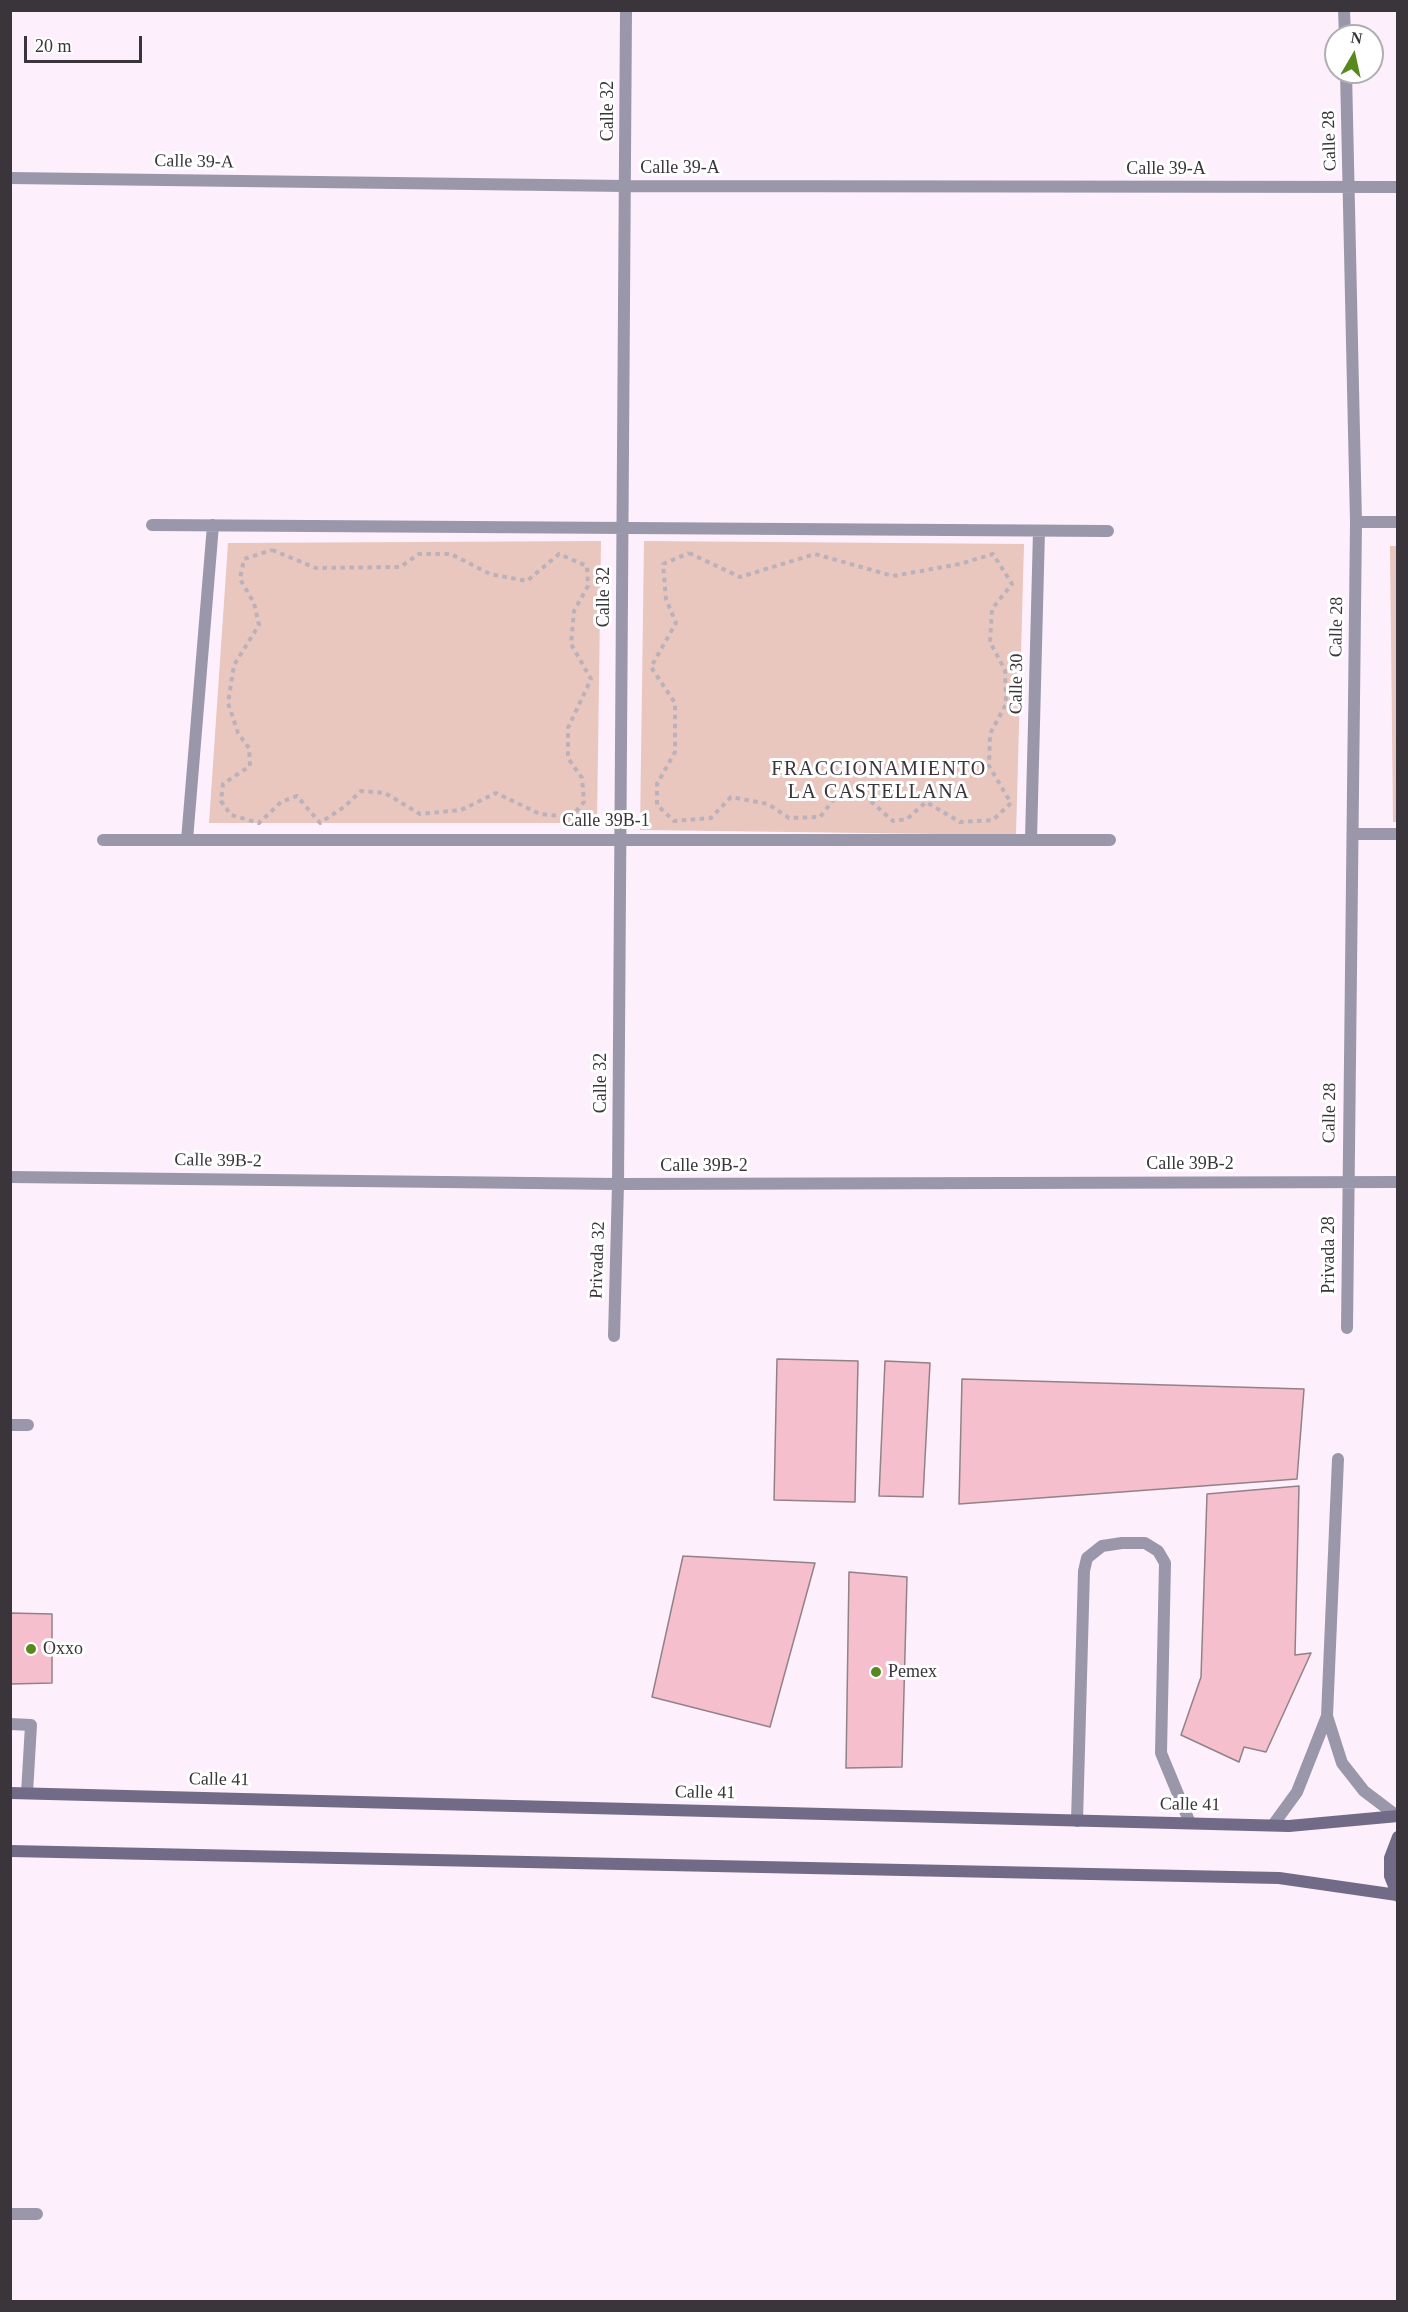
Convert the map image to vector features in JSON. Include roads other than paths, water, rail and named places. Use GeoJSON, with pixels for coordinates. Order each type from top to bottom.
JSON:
{"type":"FeatureCollection","features":[{"type":"Feature","properties":{"kind":"main road","name":"Calle 41"},"geometry":{"type":"LineString","coordinates":[[10,1793],[1289,1826],[1397,1816]]}},
{"type":"Feature","properties":{"kind":"main road"},"geometry":{"type":"LineString","coordinates":[[10,1851],[1279,1878],[1397,1895],[1390,1876],[1390,1857],[1398,1837]]}},
{"type":"Feature","properties":{"kind":"street","name":"Calle 32"},"geometry":{"type":"LineString","coordinates":[[618,1184],[626,10]]}},
{"type":"Feature","properties":{"kind":"street","name":"Calle 28"},"geometry":{"type":"LineString","coordinates":[[1346,84],[1356,522],[1347,1182]]}},
{"type":"Feature","properties":{"kind":"street","name":"Calle 39-A"},"geometry":{"type":"LineString","coordinates":[[10,178],[625,186],[1398,187]]}},
{"type":"Feature","properties":{"kind":"street"},"geometry":{"type":"LineString","coordinates":[[1356,522],[1398,522]]}},
{"type":"Feature","properties":{"kind":"street"},"geometry":{"type":"LineString","coordinates":[[152,525],[1108,531]]}},
{"type":"Feature","properties":{"kind":"street"},"geometry":{"type":"LineString","coordinates":[[187,840],[213,525]]}},
{"type":"Feature","properties":{"kind":"street","name":"Calle 30"},"geometry":{"type":"LineString","coordinates":[[1031,839],[1039,531]]}},
{"type":"Feature","properties":{"kind":"street"},"geometry":{"type":"LineString","coordinates":[[1353,834],[1398,834]]}},
{"type":"Feature","properties":{"kind":"street","name":"Calle 39B-1"},"geometry":{"type":"LineString","coordinates":[[103,840],[1110,840]]}},
{"type":"Feature","properties":{"kind":"street","name":"Calle 39B-2"},"geometry":{"type":"LineString","coordinates":[[10,1177],[618,1184],[1398,1182]]}},
{"type":"Feature","properties":{"kind":"street","name":"Privada 28"},"geometry":{"type":"LineString","coordinates":[[1347,1182],[1347,1328]]}},
{"type":"Feature","properties":{"kind":"street","name":"Privada 32"},"geometry":{"type":"LineString","coordinates":[[614,1336],[618,1184]]}},
{"type":"Feature","properties":{"kind":"street"},"geometry":{"type":"LineString","coordinates":[[10,1425],[28,1425]]}},
{"type":"Feature","properties":{"kind":"street"},"geometry":{"type":"LineString","coordinates":[[1273,1825],[1297,1792],[1327,1716],[1338,1459]]}},
{"type":"Feature","properties":{"kind":"street"},"geometry":{"type":"LineString","coordinates":[[1077,1821],[1084,1571],[1088,1558],[1102,1546],[1145,1542],[1158,1551],[1165,1563],[1161,1753],[1190,1823]]}},
{"type":"Feature","properties":{"kind":"street"},"geometry":{"type":"LineString","coordinates":[[1327,1716],[1342,1763],[1364,1791],[1397,1816]]}},
{"type":"Feature","properties":{"kind":"street"},"geometry":{"type":"LineString","coordinates":[[10,1724],[31,1725],[27,1793]]}},
{"type":"Feature","properties":{"kind":"street"},"geometry":{"type":"LineString","coordinates":[[10,2214],[37,2214]]}},
{"type":"Feature","properties":{"kind":"place","name":"Oxxo"},"geometry":{"type":"Point","coordinates":[31,1649]}},
{"type":"Feature","properties":{"kind":"place","name":"Pemex"},"geometry":{"type":"Point","coordinates":[876,1672]}},
{"type":"Feature","properties":{"kind":"district","name":"FRACCIONAMIENTO LA CASTELLANA"},"geometry":{"type":"Point","coordinates":[879,782]}}]}
